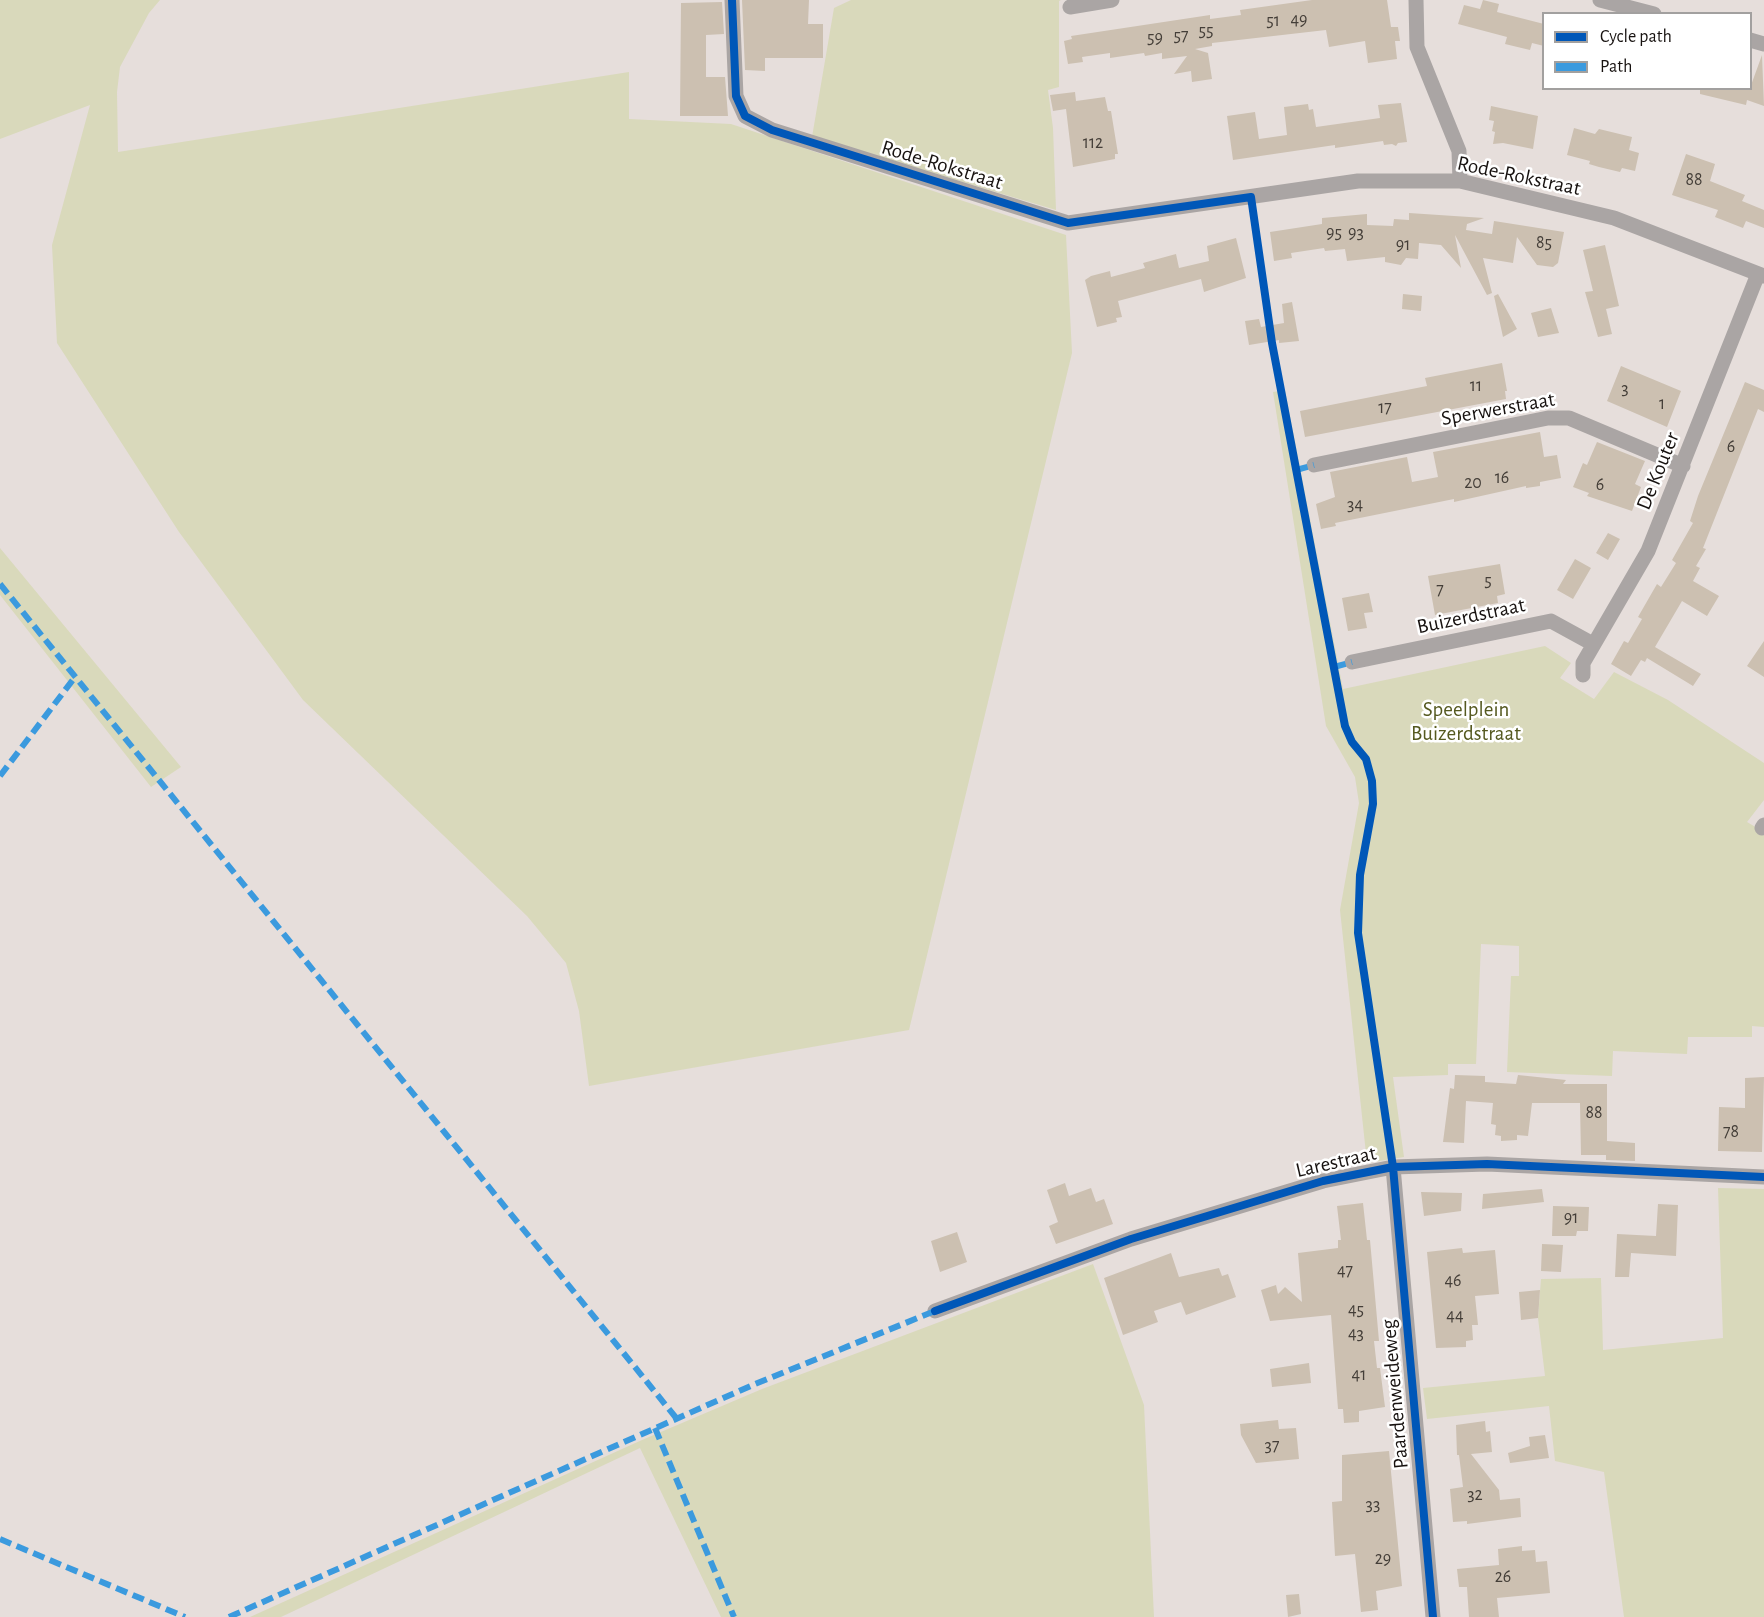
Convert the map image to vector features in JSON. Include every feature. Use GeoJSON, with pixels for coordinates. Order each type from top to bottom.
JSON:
{"type":"FeatureCollection","features":[{"type":"Feature","properties":{"kind":"street","name":"Rode-Rokstraat"},"geometry":{"type":"LineString","coordinates":[[732,0],[736,96],[745,116],[772,130],[1068,223],[1358,181],[1460,181],[1614,218],[1761,275]]}},
{"type":"Feature","properties":{"kind":"street"},"geometry":{"type":"LineString","coordinates":[[1070,7],[1112,0]]}},
{"type":"Feature","properties":{"kind":"street"},"geometry":{"type":"LineString","coordinates":[[1416,0],[1417,47],[1459,151],[1460,181]]}},
{"type":"Feature","properties":{"kind":"street"},"geometry":{"type":"LineString","coordinates":[[1600,0],[1646,12]]}},
{"type":"Feature","properties":{"kind":"street","name":"De Kouter"},"geometry":{"type":"LineString","coordinates":[[1583,675],[1583,663],[1648,551],[1761,275]]}},
{"type":"Feature","properties":{"kind":"street","name":"Sperwerstraat"},"geometry":{"type":"LineString","coordinates":[[1314,465],[1548,418],[1569,418],[1683,466]]}},
{"type":"Feature","properties":{"kind":"street","name":"Buizerdstraat"},"geometry":{"type":"LineString","coordinates":[[1352,662],[1551,621],[1593,644]]}},
{"type":"Feature","properties":{"kind":"street","name":"Larestraat"},"geometry":{"type":"LineString","coordinates":[[935,1311],[1131,1239],[1323,1181],[1394,1167],[1487,1164],[1764,1177]]}},
{"type":"Feature","properties":{"kind":"street","name":"Paardenweideweg"},"geometry":{"type":"LineString","coordinates":[[1394,1167],[1433,1617]]}},
{"type":"Feature","properties":{"kind":"green space"},"geometry":{"type":"Polygon","coordinates":[[[0,0],[160,0],[149,13],[120,67],[117,92],[118,152],[629,72],[629,119],[731,124],[1066,235],[1072,353],[909,1030],[589,1086],[579,1011],[566,963],[527,916],[303,700],[179,532],[57,343],[52,245],[90,105],[0,139],[0,0]]]}},
{"type":"Feature","properties":{"kind":"green space"},"geometry":{"type":"Polygon","coordinates":[[[851,0],[1061,0],[1059,1],[1059,87],[1048,90],[1053,128],[1056,210],[812,137],[834,8],[851,0]]]}},
{"type":"Feature","properties":{"kind":"green space","name":"Speelplein Buizerdstraat"},"geometry":{"type":"Polygon","coordinates":[[[1285,390],[1343,689],[1545,646],[1571,663],[1560,678],[1594,699],[1614,672],[1668,700],[1764,763],[1764,800],[1747,822],[1764,832],[1764,1027],[1752,1026],[1752,1037],[1688,1037],[1687,1054],[1613,1051],[1612,1076],[1507,1072],[1511,976],[1519,976],[1519,946],[1481,944],[1476,1064],[1448,1064],[1448,1075],[1393,1077],[1404,1157],[1367,1163],[1340,910],[1359,803],[1355,777],[1326,726],[1273,392],[1285,390]]]}},
{"type":"Feature","properties":{"kind":"green space"},"geometry":{"type":"Polygon","coordinates":[[[0,548],[181,767],[151,787],[0,595],[0,548]]]}},
{"type":"Feature","properties":{"kind":"green space"},"geometry":{"type":"Polygon","coordinates":[[[1718,1188],[1764,1189],[1764,1617],[1624,1617],[1604,1472],[1555,1461],[1549,1406],[1427,1419],[1423,1388],[1545,1376],[1538,1318],[1541,1279],[1601,1278],[1603,1350],[1723,1338],[1718,1188]]]}},
{"type":"Feature","properties":{"kind":"green space"},"geometry":{"type":"Polygon","coordinates":[[[1093,1264],[1144,1405],[1154,1617],[721,1617],[640,1448],[281,1617],[250,1617],[642,1440],[762,1389],[1093,1264]]]}},
{"type":"Feature","properties":{"kind":"building"},"geometry":{"type":"Polygon","coordinates":[[[742,0],[809,0],[808,24],[823,24],[823,58],[765,58],[765,71],[745,70],[742,0]]]}},
{"type":"Feature","properties":{"kind":"building"},"geometry":{"type":"Polygon","coordinates":[[[1312,0],[1387,0],[1391,27],[1398,27],[1400,41],[1395,41],[1397,59],[1368,63],[1365,41],[1329,47],[1326,30],[1212,43],[1212,46],[1195,49],[1208,53],[1212,79],[1192,82],[1191,71],[1174,74],[1187,56],[1162,59],[1162,53],[1145,56],[1144,53],[1110,58],[1110,53],[1082,57],[1083,62],[1068,64],[1064,41],[1072,39],[1071,36],[1210,15],[1210,19],[1241,15],[1240,10],[1312,0]]]}},
{"type":"Feature","properties":{"kind":"building"},"geometry":{"type":"Polygon","coordinates":[[[1483,0],[1499,4],[1497,12],[1542,23],[1542,46],[1532,43],[1530,50],[1505,44],[1507,37],[1458,24],[1464,5],[1480,9],[1483,0]]]}},
{"type":"Feature","properties":{"kind":"building"},"geometry":{"type":"Polygon","coordinates":[[[722,2],[724,34],[706,35],[706,77],[725,77],[728,116],[680,116],[681,3],[722,2]]]}},
{"type":"Feature","properties":{"kind":"building"},"geometry":{"type":"Polygon","coordinates":[[[1762,55],[1764,106],[1747,100],[1746,105],[1700,94],[1700,90],[1752,90],[1752,82],[1762,55]]]}},
{"type":"Feature","properties":{"kind":"building"},"geometry":{"type":"Polygon","coordinates":[[[1075,92],[1076,101],[1105,97],[1108,111],[1111,111],[1118,154],[1115,154],[1115,159],[1073,167],[1066,109],[1053,111],[1050,95],[1075,92]]]}},
{"type":"Feature","properties":{"kind":"building"},"geometry":{"type":"Polygon","coordinates":[[[1401,103],[1407,142],[1398,143],[1396,146],[1384,145],[1383,141],[1335,148],[1335,145],[1233,160],[1227,116],[1255,112],[1259,139],[1287,135],[1284,107],[1308,104],[1309,110],[1313,109],[1316,127],[1380,118],[1378,105],[1401,103]]]}},
{"type":"Feature","properties":{"kind":"building"},"geometry":{"type":"Polygon","coordinates":[[[1491,106],[1538,116],[1533,149],[1503,143],[1493,144],[1494,121],[1489,120],[1491,106]]]}},
{"type":"Feature","properties":{"kind":"building"},"geometry":{"type":"Polygon","coordinates":[[[1574,128],[1595,134],[1599,129],[1632,137],[1629,150],[1639,153],[1635,171],[1622,168],[1620,172],[1589,164],[1590,161],[1567,155],[1574,128]]]}},
{"type":"Feature","properties":{"kind":"building"},"geometry":{"type":"Polygon","coordinates":[[[1686,154],[1715,164],[1710,181],[1745,195],[1742,201],[1764,210],[1764,228],[1746,221],[1743,228],[1715,217],[1718,210],[1672,195],[1686,154]]]}},
{"type":"Feature","properties":{"kind":"building"},"geometry":{"type":"Polygon","coordinates":[[[1409,213],[1484,218],[1467,224],[1466,230],[1492,234],[1494,221],[1564,232],[1558,263],[1553,267],[1537,265],[1517,237],[1513,263],[1483,258],[1492,293],[1487,295],[1455,235],[1461,268],[1441,245],[1419,243],[1418,259],[1406,258],[1401,265],[1385,262],[1385,257],[1347,261],[1345,249],[1325,251],[1324,248],[1291,253],[1292,258],[1274,261],[1270,232],[1322,224],[1322,218],[1367,214],[1367,225],[1393,226],[1394,219],[1409,220],[1409,213]]]}},
{"type":"Feature","properties":{"kind":"building"},"geometry":{"type":"Polygon","coordinates":[[[1236,238],[1246,278],[1204,292],[1201,279],[1118,301],[1122,317],[1116,318],[1117,322],[1097,327],[1085,280],[1091,276],[1110,271],[1111,277],[1145,268],[1143,263],[1176,254],[1179,268],[1209,261],[1207,246],[1236,238]]]}},
{"type":"Feature","properties":{"kind":"building"},"geometry":{"type":"Polygon","coordinates":[[[1605,245],[1619,306],[1606,309],[1612,334],[1598,337],[1585,292],[1593,291],[1583,250],[1605,245]]]}},
{"type":"Feature","properties":{"kind":"building"},"geometry":{"type":"Polygon","coordinates":[[[1403,294],[1422,296],[1421,311],[1402,309],[1403,294]]]}},
{"type":"Feature","properties":{"kind":"building"},"geometry":{"type":"Polygon","coordinates":[[[1498,294],[1517,329],[1503,337],[1494,296],[1498,294]]]}},
{"type":"Feature","properties":{"kind":"building"},"geometry":{"type":"Polygon","coordinates":[[[1292,302],[1299,341],[1279,343],[1279,340],[1249,345],[1245,321],[1259,319],[1261,327],[1284,323],[1282,304],[1292,302]]]}},
{"type":"Feature","properties":{"kind":"building"},"geometry":{"type":"Polygon","coordinates":[[[1551,308],[1559,333],[1538,337],[1531,313],[1551,308]]]}},
{"type":"Feature","properties":{"kind":"building"},"geometry":{"type":"Polygon","coordinates":[[[1502,363],[1507,391],[1505,391],[1506,399],[1305,437],[1300,411],[1427,386],[1425,378],[1502,363]]]}},
{"type":"Feature","properties":{"kind":"building"},"geometry":{"type":"Polygon","coordinates":[[[1621,366],[1681,391],[1667,427],[1607,401],[1621,366]]]}},
{"type":"Feature","properties":{"kind":"building"},"geometry":{"type":"Polygon","coordinates":[[[1745,382],[1764,390],[1764,412],[1758,409],[1703,548],[1706,549],[1696,566],[1700,568],[1693,581],[1719,596],[1707,616],[1682,601],[1655,647],[1701,674],[1693,686],[1647,658],[1645,662],[1641,660],[1631,676],[1611,664],[1624,641],[1628,643],[1642,619],[1638,617],[1657,584],[1661,587],[1676,563],[1672,560],[1693,523],[1690,521],[1698,496],[1745,382]]]}},
{"type":"Feature","properties":{"kind":"building"},"geometry":{"type":"Polygon","coordinates":[[[1540,432],[1544,457],[1557,455],[1561,478],[1540,482],[1540,486],[1526,488],[1526,486],[1454,502],[1454,499],[1335,523],[1336,526],[1321,529],[1316,504],[1335,497],[1330,472],[1407,457],[1412,482],[1438,477],[1433,452],[1540,432]]]}},
{"type":"Feature","properties":{"kind":"building"},"geometry":{"type":"Polygon","coordinates":[[[1597,442],[1645,461],[1635,484],[1641,487],[1632,511],[1587,496],[1589,493],[1573,487],[1583,463],[1587,465],[1597,442]]]}},
{"type":"Feature","properties":{"kind":"building"},"geometry":{"type":"Polygon","coordinates":[[[1608,533],[1620,539],[1608,560],[1596,553],[1608,533]]]}},
{"type":"Feature","properties":{"kind":"building"},"geometry":{"type":"Polygon","coordinates":[[[1575,559],[1591,568],[1573,599],[1557,590],[1575,559]]]}},
{"type":"Feature","properties":{"kind":"building"},"geometry":{"type":"Polygon","coordinates":[[[1500,564],[1505,594],[1497,596],[1498,603],[1435,615],[1428,576],[1500,564]]]}},
{"type":"Feature","properties":{"kind":"building"},"geometry":{"type":"Polygon","coordinates":[[[1369,593],[1373,612],[1364,613],[1367,628],[1348,631],[1342,598],[1369,593]]]}},
{"type":"Feature","properties":{"kind":"building"},"geometry":{"type":"Polygon","coordinates":[[[1764,641],[1764,677],[1747,666],[1764,641]]]}},
{"type":"Feature","properties":{"kind":"building"},"geometry":{"type":"Polygon","coordinates":[[[1455,1075],[1485,1076],[1485,1082],[1516,1084],[1518,1075],[1566,1080],[1563,1084],[1607,1084],[1607,1141],[1635,1143],[1635,1161],[1606,1160],[1606,1155],[1581,1155],[1580,1103],[1532,1103],[1528,1136],[1517,1135],[1517,1140],[1501,1141],[1501,1136],[1495,1135],[1496,1125],[1491,1124],[1493,1103],[1466,1101],[1464,1143],[1443,1142],[1450,1088],[1454,1089],[1455,1075]]]}},
{"type":"Feature","properties":{"kind":"building"},"geometry":{"type":"Polygon","coordinates":[[[1764,1077],[1762,1152],[1718,1151],[1719,1107],[1745,1108],[1745,1078],[1764,1077]]]}},
{"type":"Feature","properties":{"kind":"building"},"geometry":{"type":"Polygon","coordinates":[[[1065,1183],[1069,1196],[1091,1188],[1096,1202],[1104,1199],[1113,1224],[1056,1244],[1049,1226],[1058,1222],[1047,1190],[1065,1183]]]}},
{"type":"Feature","properties":{"kind":"building"},"geometry":{"type":"Polygon","coordinates":[[[1542,1189],[1544,1202],[1482,1209],[1483,1194],[1542,1189]]]}},
{"type":"Feature","properties":{"kind":"building"},"geometry":{"type":"Polygon","coordinates":[[[1421,1192],[1462,1193],[1461,1211],[1424,1216],[1421,1192]]]}},
{"type":"Feature","properties":{"kind":"building"},"geometry":{"type":"Polygon","coordinates":[[[1363,1203],[1367,1240],[1370,1240],[1379,1341],[1374,1341],[1385,1407],[1359,1411],[1359,1422],[1344,1423],[1343,1409],[1338,1409],[1331,1315],[1270,1321],[1261,1290],[1276,1285],[1278,1294],[1285,1287],[1302,1302],[1298,1253],[1338,1248],[1338,1240],[1341,1240],[1337,1206],[1363,1203]]]}},
{"type":"Feature","properties":{"kind":"building"},"geometry":{"type":"Polygon","coordinates":[[[1658,1204],[1678,1205],[1676,1256],[1631,1253],[1629,1277],[1615,1277],[1617,1234],[1656,1236],[1658,1204]]]}},
{"type":"Feature","properties":{"kind":"building"},"geometry":{"type":"Polygon","coordinates":[[[1553,1206],[1589,1207],[1588,1231],[1577,1231],[1576,1236],[1552,1236],[1553,1206]]]}},
{"type":"Feature","properties":{"kind":"building"},"geometry":{"type":"Polygon","coordinates":[[[957,1232],[967,1262],[940,1272],[931,1241],[957,1232]]]}},
{"type":"Feature","properties":{"kind":"building"},"geometry":{"type":"Polygon","coordinates":[[[1542,1244],[1563,1245],[1561,1272],[1541,1271],[1542,1244]]]}},
{"type":"Feature","properties":{"kind":"building"},"geometry":{"type":"Polygon","coordinates":[[[1462,1248],[1463,1253],[1495,1250],[1499,1294],[1475,1296],[1478,1325],[1472,1325],[1473,1340],[1466,1341],[1466,1347],[1436,1348],[1427,1252],[1462,1248]]]}},
{"type":"Feature","properties":{"kind":"building"},"geometry":{"type":"Polygon","coordinates":[[[1171,1253],[1179,1277],[1219,1268],[1222,1276],[1228,1274],[1236,1297],[1186,1315],[1181,1302],[1154,1311],[1158,1322],[1123,1335],[1104,1278],[1171,1253]]]}},
{"type":"Feature","properties":{"kind":"building"},"geometry":{"type":"Polygon","coordinates":[[[1540,1290],[1538,1318],[1521,1320],[1519,1292],[1540,1290]]]}},
{"type":"Feature","properties":{"kind":"building"},"geometry":{"type":"Polygon","coordinates":[[[1309,1363],[1311,1383],[1272,1387],[1270,1369],[1309,1363]]]}},
{"type":"Feature","properties":{"kind":"building"},"geometry":{"type":"Polygon","coordinates":[[[1278,1420],[1279,1429],[1296,1428],[1299,1459],[1256,1463],[1241,1435],[1240,1424],[1278,1420]]]}},
{"type":"Feature","properties":{"kind":"building"},"geometry":{"type":"Polygon","coordinates":[[[1485,1421],[1486,1432],[1490,1431],[1492,1452],[1471,1454],[1499,1490],[1500,1500],[1520,1498],[1521,1517],[1467,1524],[1467,1521],[1453,1522],[1450,1489],[1463,1487],[1459,1455],[1457,1455],[1456,1425],[1485,1421]]]}},
{"type":"Feature","properties":{"kind":"building"},"geometry":{"type":"Polygon","coordinates":[[[1545,1435],[1549,1458],[1510,1463],[1508,1453],[1530,1446],[1529,1437],[1545,1435]]]}},
{"type":"Feature","properties":{"kind":"building"},"geometry":{"type":"Polygon","coordinates":[[[1389,1451],[1402,1586],[1376,1591],[1378,1610],[1361,1612],[1355,1554],[1335,1556],[1332,1502],[1342,1501],[1342,1455],[1389,1451]]]}},
{"type":"Feature","properties":{"kind":"building"},"geometry":{"type":"Polygon","coordinates":[[[1522,1546],[1522,1551],[1535,1550],[1536,1562],[1547,1561],[1550,1593],[1497,1598],[1499,1617],[1469,1617],[1467,1587],[1459,1587],[1457,1569],[1499,1565],[1498,1549],[1522,1546]]]}},
{"type":"Feature","properties":{"kind":"building"},"geometry":{"type":"Polygon","coordinates":[[[1299,1594],[1301,1614],[1288,1617],[1286,1595],[1299,1594]]]}},
{"type":"Feature","properties":{"kind":"marked path"},"geometry":{"type":"LineString","coordinates":[[1296,470],[1314,465]]}},
{"type":"Feature","properties":{"kind":"marked path"},"geometry":{"type":"LineString","coordinates":[[0,584],[677,1419]]}},
{"type":"Feature","properties":{"kind":"marked path"},"geometry":{"type":"LineString","coordinates":[[1334,667],[1352,662]]}},
{"type":"Feature","properties":{"kind":"marked path"},"geometry":{"type":"LineString","coordinates":[[0,776],[75,677]]}},
{"type":"Feature","properties":{"kind":"marked path"},"geometry":{"type":"LineString","coordinates":[[229,1617],[755,1384],[935,1311]]}},
{"type":"Feature","properties":{"kind":"marked path"},"geometry":{"type":"LineString","coordinates":[[655,1428],[734,1617]]}},
{"type":"Feature","properties":{"kind":"marked path"},"geometry":{"type":"LineString","coordinates":[[0,1539],[185,1617]]}},
{"type":"Feature","properties":{"kind":"cycle path"},"geometry":{"type":"LineString","coordinates":[[732,0],[736,96],[745,116],[772,130],[1068,223],[1251,197],[1272,343],[1345,726],[1352,742],[1366,759],[1372,781],[1373,804],[1360,875],[1358,933],[1393,1167],[1433,1617]]}},
{"type":"Feature","properties":{"kind":"cycle path"},"geometry":{"type":"LineString","coordinates":[[935,1311],[1131,1239],[1323,1181],[1393,1167],[1487,1164],[1764,1177]]}}]}
